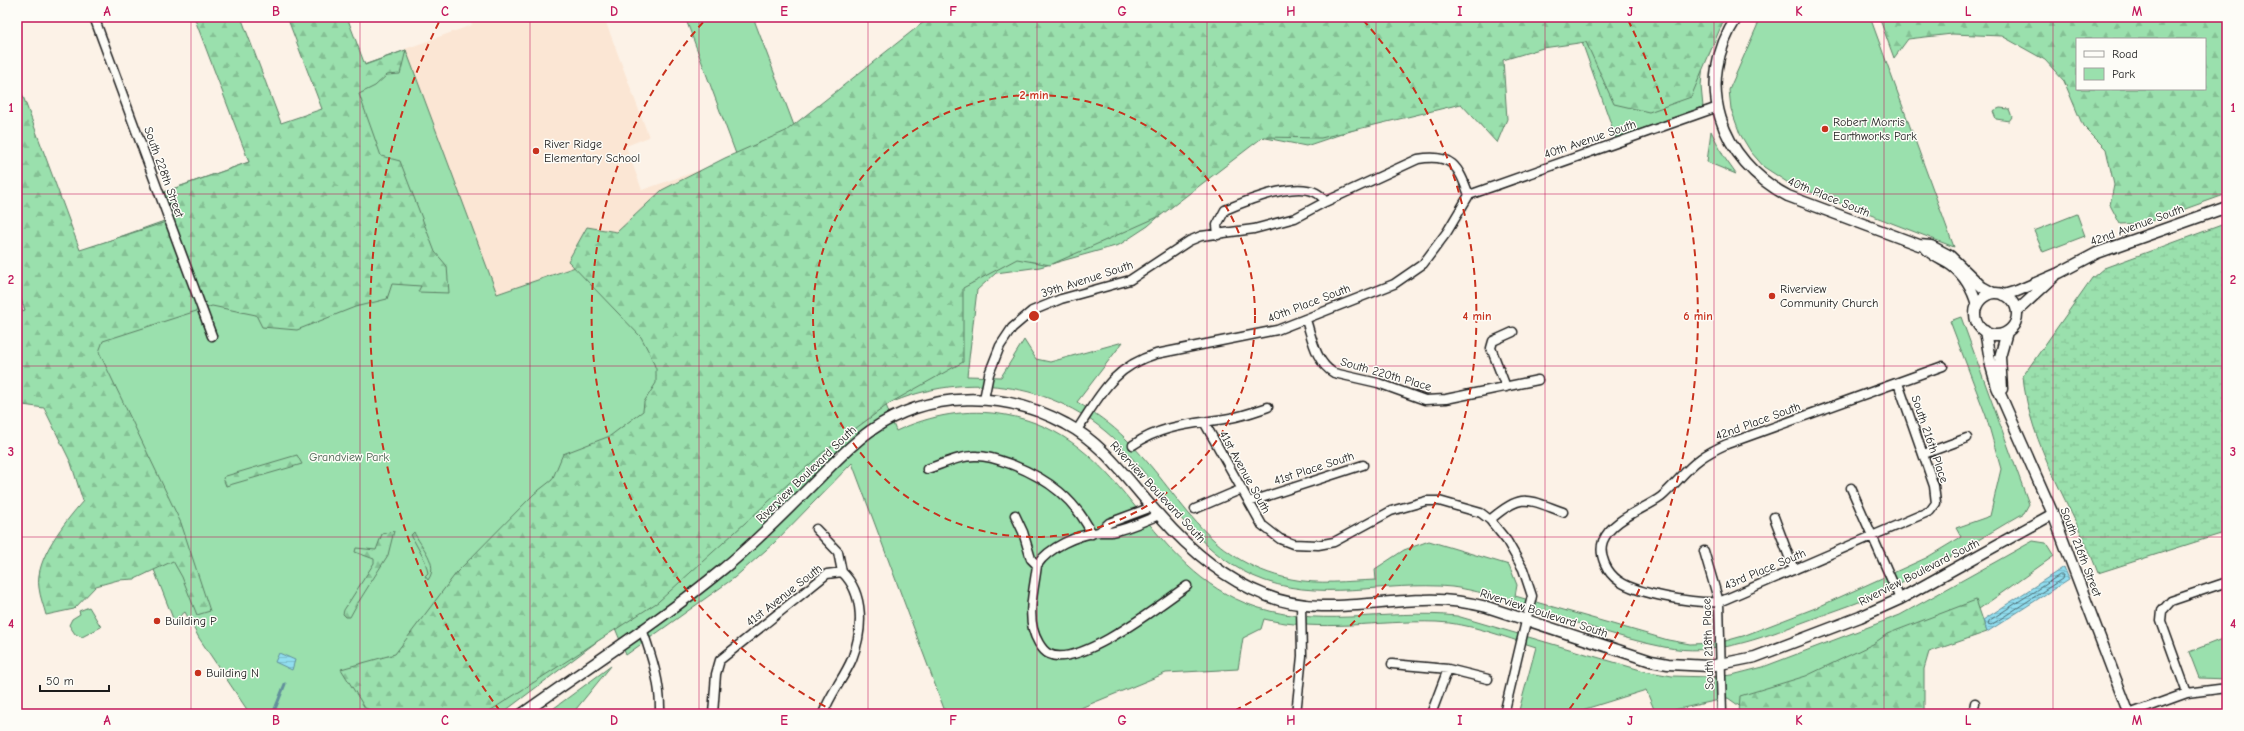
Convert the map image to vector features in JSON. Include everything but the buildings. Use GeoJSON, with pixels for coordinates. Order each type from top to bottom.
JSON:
{"type":"FeatureCollection","features":[{"type":"Feature","properties":{"kind":"street","name":"South 228th Street"},"geometry":{"type":"LineString","coordinates":[[94,17],[212,336]]}},
{"type":"Feature","properties":{"kind":"street","name":"40th Place South"},"geometry":{"type":"LineString","coordinates":[[1737,17],[1722,46],[1717,64],[1716,96],[1723,126],[1735,150],[1750,169],[1769,185],[1799,200],[1925,247],[1931,246],[1950,256],[1982,287],[1993,293]]}},
{"type":"Feature","properties":{"kind":"street","name":"40th Avenue South"},"geometry":{"type":"LineString","coordinates":[[1469,195],[1718,107]]}},
{"type":"Feature","properties":{"kind":"street","name":"39th Avenue South"},"geometry":{"type":"LineString","coordinates":[[984,399],[989,374],[1000,346],[1012,328],[1032,311],[1061,299],[1130,280],[1188,241],[1201,236],[1218,235],[1277,224],[1295,218],[1325,202],[1418,159],[1434,156],[1450,162],[1461,173],[1469,195]]}},
{"type":"Feature","properties":{"kind":"street"},"geometry":{"type":"LineString","coordinates":[[1218,235],[1217,225],[1225,210],[1268,193],[1313,190],[1322,196],[1325,202]]}},
{"type":"Feature","properties":{"kind":"street","name":"40th Place South"},"geometry":{"type":"LineString","coordinates":[[1077,430],[1117,373],[1139,360],[1156,354],[1254,336],[1306,320],[1394,284],[1412,273],[1431,254],[1469,195]]}},
{"type":"Feature","properties":{"kind":"street","name":"42nd Avenue South"},"geometry":{"type":"LineString","coordinates":[[2004,295],[2059,273],[2097,253],[2227,207]]}},
{"type":"Feature","properties":{"kind":"street","name":"40th Place South"},"geometry":{"type":"LineString","coordinates":[[1925,247],[1928,252],[1958,272],[1973,292],[1977,305]]}},
{"type":"Feature","properties":{"kind":"street","name":"42nd Avenue South"},"geometry":{"type":"LineString","coordinates":[[2017,311],[2059,273]]}},
{"type":"Feature","properties":{"kind":"street"},"geometry":{"type":"LineString","coordinates":[[1993,293],[2004,295],[2013,302],[2017,311],[2016,320],[2007,332],[1996,334],[1985,332],[1976,318],[1977,305],[1984,296],[1993,293]]}},
{"type":"Feature","properties":{"kind":"street","name":"South 220th Place"},"geometry":{"type":"LineString","coordinates":[[1306,320],[1321,361],[1328,369],[1334,373],[1378,383],[1425,400],[1446,400],[1538,380]]}},
{"type":"Feature","properties":{"kind":"street"},"geometry":{"type":"LineString","coordinates":[[1506,387],[1491,348],[1493,341],[1513,332]]}},
{"type":"Feature","properties":{"kind":"street","name":"South 216th Street"},"geometry":{"type":"LineString","coordinates":[[1985,332],[1993,376],[2053,514],[2129,714]]}},
{"type":"Feature","properties":{"kind":"street","name":"South 216th Street"},"geometry":{"type":"LineString","coordinates":[[2004,401],[2001,384],[2000,357],[2007,332]]}},
{"type":"Feature","properties":{"kind":"street","name":"42nd Place South"},"geometry":{"type":"LineString","coordinates":[[1604,561],[1603,541],[1611,531],[1622,521],[1664,494],[1699,459],[1713,450],[1943,366]]}},
{"type":"Feature","properties":{"kind":"street","name":"South 216th Place"},"geometry":{"type":"LineString","coordinates":[[1898,383],[1924,454],[1934,486],[1936,503]]}},
{"type":"Feature","properties":{"kind":"street","name":"Riverview Boulevard South"},"geometry":{"type":"LineString","coordinates":[[522,714],[698,589],[736,559],[847,451],[871,430],[899,415],[929,405],[960,399],[984,399],[1027,407],[1058,419],[1077,430],[1115,463],[1159,515],[1214,567],[1267,597],[1301,604],[1345,605],[1424,600],[1450,600],[1487,607],[1651,661],[1686,666],[1721,664],[1755,657],[1860,617],[1900,599],[2053,514]]}},
{"type":"Feature","properties":{"kind":"street","name":"41st Avenue South"},"geometry":{"type":"LineString","coordinates":[[1133,445],[1144,437],[1166,429],[1243,415],[1268,407]]}},
{"type":"Feature","properties":{"kind":"street","name":"41st Avenue South"},"geometry":{"type":"LineString","coordinates":[[1204,422],[1262,525],[1280,539],[1293,544],[1318,545],[1334,542],[1391,511],[1426,501],[1439,501],[1481,513],[1490,520]]}},
{"type":"Feature","properties":{"kind":"street"},"geometry":{"type":"LineString","coordinates":[[1924,454],[1967,438]]}},
{"type":"Feature","properties":{"kind":"street"},"geometry":{"type":"LineString","coordinates":[[927,469],[960,459],[977,456],[998,459],[1040,477],[1057,488],[1096,533]]}},
{"type":"Feature","properties":{"kind":"street","name":"41st Place South"},"geometry":{"type":"LineString","coordinates":[[1249,502],[1363,465]]}},
{"type":"Feature","properties":{"kind":"street"},"geometry":{"type":"LineString","coordinates":[[1851,488],[1871,537],[1900,599]]}},
{"type":"Feature","properties":{"kind":"street"},"geometry":{"type":"LineString","coordinates":[[1195,509],[1242,489]]}},
{"type":"Feature","properties":{"kind":"street"},"geometry":{"type":"LineString","coordinates":[[1504,714],[1528,620],[1532,596],[1531,587],[1507,541],[1490,520],[1502,509],[1522,499],[1564,512]]}},
{"type":"Feature","properties":{"kind":"street","name":"43rd Place South"},"geometry":{"type":"LineString","coordinates":[[1604,561],[1608,571],[1614,577],[1630,587],[1688,601],[1719,602],[1923,515],[1934,508],[1936,503]]}},
{"type":"Feature","properties":{"kind":"street"},"geometry":{"type":"LineString","coordinates":[[1152,507],[1110,523],[1096,533],[1054,549],[1043,556],[1037,565],[1032,620],[1033,629],[1042,648],[1048,654],[1056,656],[1071,654],[1107,641],[1187,586]]}},
{"type":"Feature","properties":{"kind":"street"},"geometry":{"type":"LineString","coordinates":[[1015,515],[1023,532],[1031,559],[1037,565]]}},
{"type":"Feature","properties":{"kind":"street"},"geometry":{"type":"LineString","coordinates":[[1096,533],[1111,532],[1159,515]]}},
{"type":"Feature","properties":{"kind":"street"},"geometry":{"type":"LineString","coordinates":[[1774,517],[1794,570]]}},
{"type":"Feature","properties":{"kind":"street","name":"41st Avenue South"},"geometry":{"type":"LineString","coordinates":[[713,714],[716,674],[720,660],[827,574],[842,572],[838,552],[816,529]]}},
{"type":"Feature","properties":{"kind":"street","name":"South 218th Place"},"geometry":{"type":"LineString","coordinates":[[1704,551],[1719,602],[1722,714]]}},
{"type":"Feature","properties":{"kind":"street"},"geometry":{"type":"LineString","coordinates":[[823,714],[852,660],[858,634],[858,599],[848,578],[842,572]]}},
{"type":"Feature","properties":{"kind":"street"},"geometry":{"type":"LineString","coordinates":[[2187,693],[2161,621],[2162,611],[2171,601],[2227,582]]}},
{"type":"Feature","properties":{"kind":"street"},"geometry":{"type":"LineString","coordinates":[[1296,714],[1302,656],[1301,604]]}},
{"type":"Feature","properties":{"kind":"street"},"geometry":{"type":"LineString","coordinates":[[642,629],[655,666],[660,691],[660,714]]}},
{"type":"Feature","properties":{"kind":"street"},"geometry":{"type":"LineString","coordinates":[[1392,664],[1448,669],[1488,679]]}},
{"type":"Feature","properties":{"kind":"street"},"geometry":{"type":"LineString","coordinates":[[1431,714],[1448,669]]}},
{"type":"Feature","properties":{"kind":"street"},"geometry":{"type":"LineString","coordinates":[[2129,714],[2187,693],[2227,688]]}},
{"type":"Feature","properties":{"kind":"street"},"geometry":{"type":"LineString","coordinates":[[1973,714],[1975,703]]}},
{"type":"Feature","properties":{"kind":"shaded area","name":"River Ridge Elementary School"},"geometry":{"type":"Polygon","coordinates":[[[469,17],[604,17],[649,137],[626,146],[642,190],[738,157],[756,205],[497,294],[405,49],[472,25],[469,17]]]}},
{"type":"Feature","properties":{"kind":"green space"},"geometry":{"type":"Polygon","coordinates":[[[194,17],[241,17],[281,123],[322,109],[287,17],[347,17],[365,65],[406,50],[400,74],[387,75],[375,86],[359,94],[381,156],[400,161],[435,252],[447,266],[449,293],[418,292],[421,286],[392,284],[387,299],[355,307],[297,330],[262,327],[256,315],[212,306],[103,341],[99,352],[181,523],[210,611],[197,615],[182,577],[173,561],[135,579],[118,580],[96,586],[74,609],[46,615],[39,588],[41,565],[46,553],[60,530],[83,501],[71,463],[44,408],[23,405],[17,407],[17,313],[25,310],[17,289],[17,80],[80,250],[169,221],[170,190],[249,162],[194,17]]]}},
{"type":"Feature","properties":{"kind":"green space","name":"Grandview Park"},"geometry":{"type":"Polygon","coordinates":[[[685,17],[753,17],[798,136],[1454,96],[1306,146],[1261,137],[1213,169],[1148,226],[1119,245],[1040,267],[996,273],[977,290],[967,376],[1001,377],[1024,340],[1036,359],[1050,362],[1123,342],[1077,402],[1115,428],[1126,439],[1146,460],[1197,523],[1215,541],[1236,557],[1261,570],[1291,579],[1312,582],[1376,580],[1375,569],[1404,550],[1429,541],[1509,565],[1517,585],[1515,596],[1668,640],[1690,644],[1718,643],[1743,636],[1818,607],[1926,558],[1961,537],[1956,528],[1990,516],[2001,469],[1986,416],[1950,321],[1961,317],[2029,504],[2024,513],[1930,568],[1876,595],[1852,605],[1736,645],[1700,650],[1682,649],[1646,643],[1461,588],[1402,586],[1351,590],[1326,590],[1302,589],[1277,585],[1253,576],[1232,565],[1214,552],[1182,520],[1124,449],[1100,427],[1072,409],[1043,396],[1012,388],[981,385],[949,387],[917,394],[886,405],[896,431],[909,425],[936,417],[950,414],[978,412],[1006,415],[1046,427],[1078,447],[1106,473],[1180,559],[1210,584],[1245,603],[1271,611],[1297,616],[1350,617],[1430,614],[1457,616],[1644,671],[1672,676],[1711,677],[1732,675],[1763,667],[1900,615],[2033,541],[2046,543],[2054,556],[1979,609],[1745,710],[1728,698],[1656,714],[1646,690],[1582,710],[1583,714],[1518,714],[1536,647],[1487,631],[1449,623],[1414,622],[1329,626],[1286,623],[1264,619],[1261,629],[1243,638],[1238,669],[1166,673],[1066,714],[946,714],[852,463],[774,543],[734,578],[626,655],[615,628],[501,714],[250,714],[199,638],[185,612],[174,621],[82,385],[17,313],[25,310],[22,303],[80,251],[167,220],[158,194],[249,162],[246,154],[322,109],[341,73],[406,50],[497,294],[755,205],[685,17]]]}},
{"type":"Feature","properties":{"kind":"green space"},"geometry":{"type":"Polygon","coordinates":[[[930,17],[1725,17],[1691,97],[1649,112],[1614,104],[1586,42],[1543,48],[1503,60],[1507,119],[1497,143],[1461,104],[1321,138],[1263,137],[1160,216],[1050,265],[1017,259],[963,288],[963,362],[890,403],[821,454],[658,602],[485,714],[380,714],[365,708],[341,669],[395,654],[457,572],[534,494],[552,480],[563,454],[610,436],[643,411],[644,402],[656,383],[656,369],[641,337],[568,261],[587,227],[617,232],[662,190],[725,158],[786,131],[930,17]]]}},
{"type":"Feature","properties":{"kind":"green space"},"geometry":{"type":"Polygon","coordinates":[[[1573,17],[1703,64],[1701,86],[1703,107],[1616,138],[1573,17]]]}},
{"type":"Feature","properties":{"kind":"green space","name":"Robert Morris Earthworks Park"},"geometry":{"type":"Polygon","coordinates":[[[1761,17],[1870,17],[1954,247],[1790,184],[1764,167],[1751,152],[1740,134],[1731,109],[1729,90],[1761,17]]]}},
{"type":"Feature","properties":{"kind":"green space"},"geometry":{"type":"Polygon","coordinates":[[[1879,17],[2227,17],[2227,194],[2146,223],[2120,224],[2110,205],[2114,185],[2106,149],[2083,126],[2064,81],[2045,60],[2002,36],[1952,34],[1908,39],[1894,58],[1879,17]]]}},
{"type":"Feature","properties":{"kind":"green space"},"geometry":{"type":"Polygon","coordinates":[[[2000,108],[2009,109],[2012,117],[2009,121],[1996,119],[1993,111],[2000,108]]]}},
{"type":"Feature","properties":{"kind":"green space"},"geometry":{"type":"Polygon","coordinates":[[[1711,131],[1724,157],[1736,174],[1707,162],[1711,131]]]}},
{"type":"Feature","properties":{"kind":"green space"},"geometry":{"type":"Polygon","coordinates":[[[2077,214],[2085,236],[2043,252],[2034,231],[2077,214]]]}},
{"type":"Feature","properties":{"kind":"green space"},"geometry":{"type":"Polygon","coordinates":[[[2227,223],[2227,532],[2098,573],[2043,452],[2027,402],[2023,376],[2092,278],[2104,268],[2227,223]]]}},
{"type":"Feature","properties":{"kind":"green space"},"geometry":{"type":"Polygon","coordinates":[[[297,455],[302,464],[226,486],[223,478],[226,476],[297,455]]]}},
{"type":"Feature","properties":{"kind":"green space"},"geometry":{"type":"Polygon","coordinates":[[[394,531],[388,555],[350,617],[346,617],[343,614],[344,610],[374,563],[374,559],[355,552],[356,548],[376,550],[382,534],[394,531]]]}},
{"type":"Feature","properties":{"kind":"green space"},"geometry":{"type":"Polygon","coordinates":[[[414,532],[430,561],[432,568],[428,580],[425,576],[428,573],[425,561],[411,535],[414,532]]]}},
{"type":"Feature","properties":{"kind":"green space"},"geometry":{"type":"Polygon","coordinates":[[[1976,600],[1987,632],[1929,652],[1924,669],[1924,714],[1739,714],[1740,696],[1806,676],[1873,644],[1887,634],[1976,600]]]}},
{"type":"Feature","properties":{"kind":"green space"},"geometry":{"type":"Polygon","coordinates":[[[89,607],[101,627],[82,637],[75,634],[69,625],[72,619],[80,614],[79,611],[89,607]]]}},
{"type":"Feature","properties":{"kind":"green space"},"geometry":{"type":"Polygon","coordinates":[[[2227,637],[2227,679],[2199,678],[2189,652],[2227,637]]]}},
{"type":"Feature","properties":{"kind":"green space"},"geometry":{"type":"Polygon","coordinates":[[[611,666],[572,714],[546,714],[611,666]]]}},
{"type":"Feature","properties":{"kind":"water"},"geometry":{"type":"Polygon","coordinates":[[[2064,567],[2069,579],[1987,632],[1983,620],[2064,567]]]}},
{"type":"Feature","properties":{"kind":"water"},"geometry":{"type":"Polygon","coordinates":[[[279,653],[295,660],[292,670],[275,662],[279,653]]]}},
{"type":"Feature","properties":{"kind":"waterway"},"geometry":{"type":"LineString","coordinates":[[273,714],[285,684]]}},
{"type":"Feature","properties":{"kind":"place","name":"Robert Morris Earthworks Park"},"geometry":{"type":"Point","coordinates":[1825,129]}},
{"type":"Feature","properties":{"kind":"place","name":"River Ridge Elementary School"},"geometry":{"type":"Point","coordinates":[536,151]}},
{"type":"Feature","properties":{"kind":"place","name":"Riverview Community Church"},"geometry":{"type":"Point","coordinates":[1772,296]}},
{"type":"Feature","properties":{"kind":"place","name":"Building P"},"geometry":{"type":"Point","coordinates":[157,621]}},
{"type":"Feature","properties":{"kind":"place","name":"Building N"},"geometry":{"type":"Point","coordinates":[198,673]}}]}
